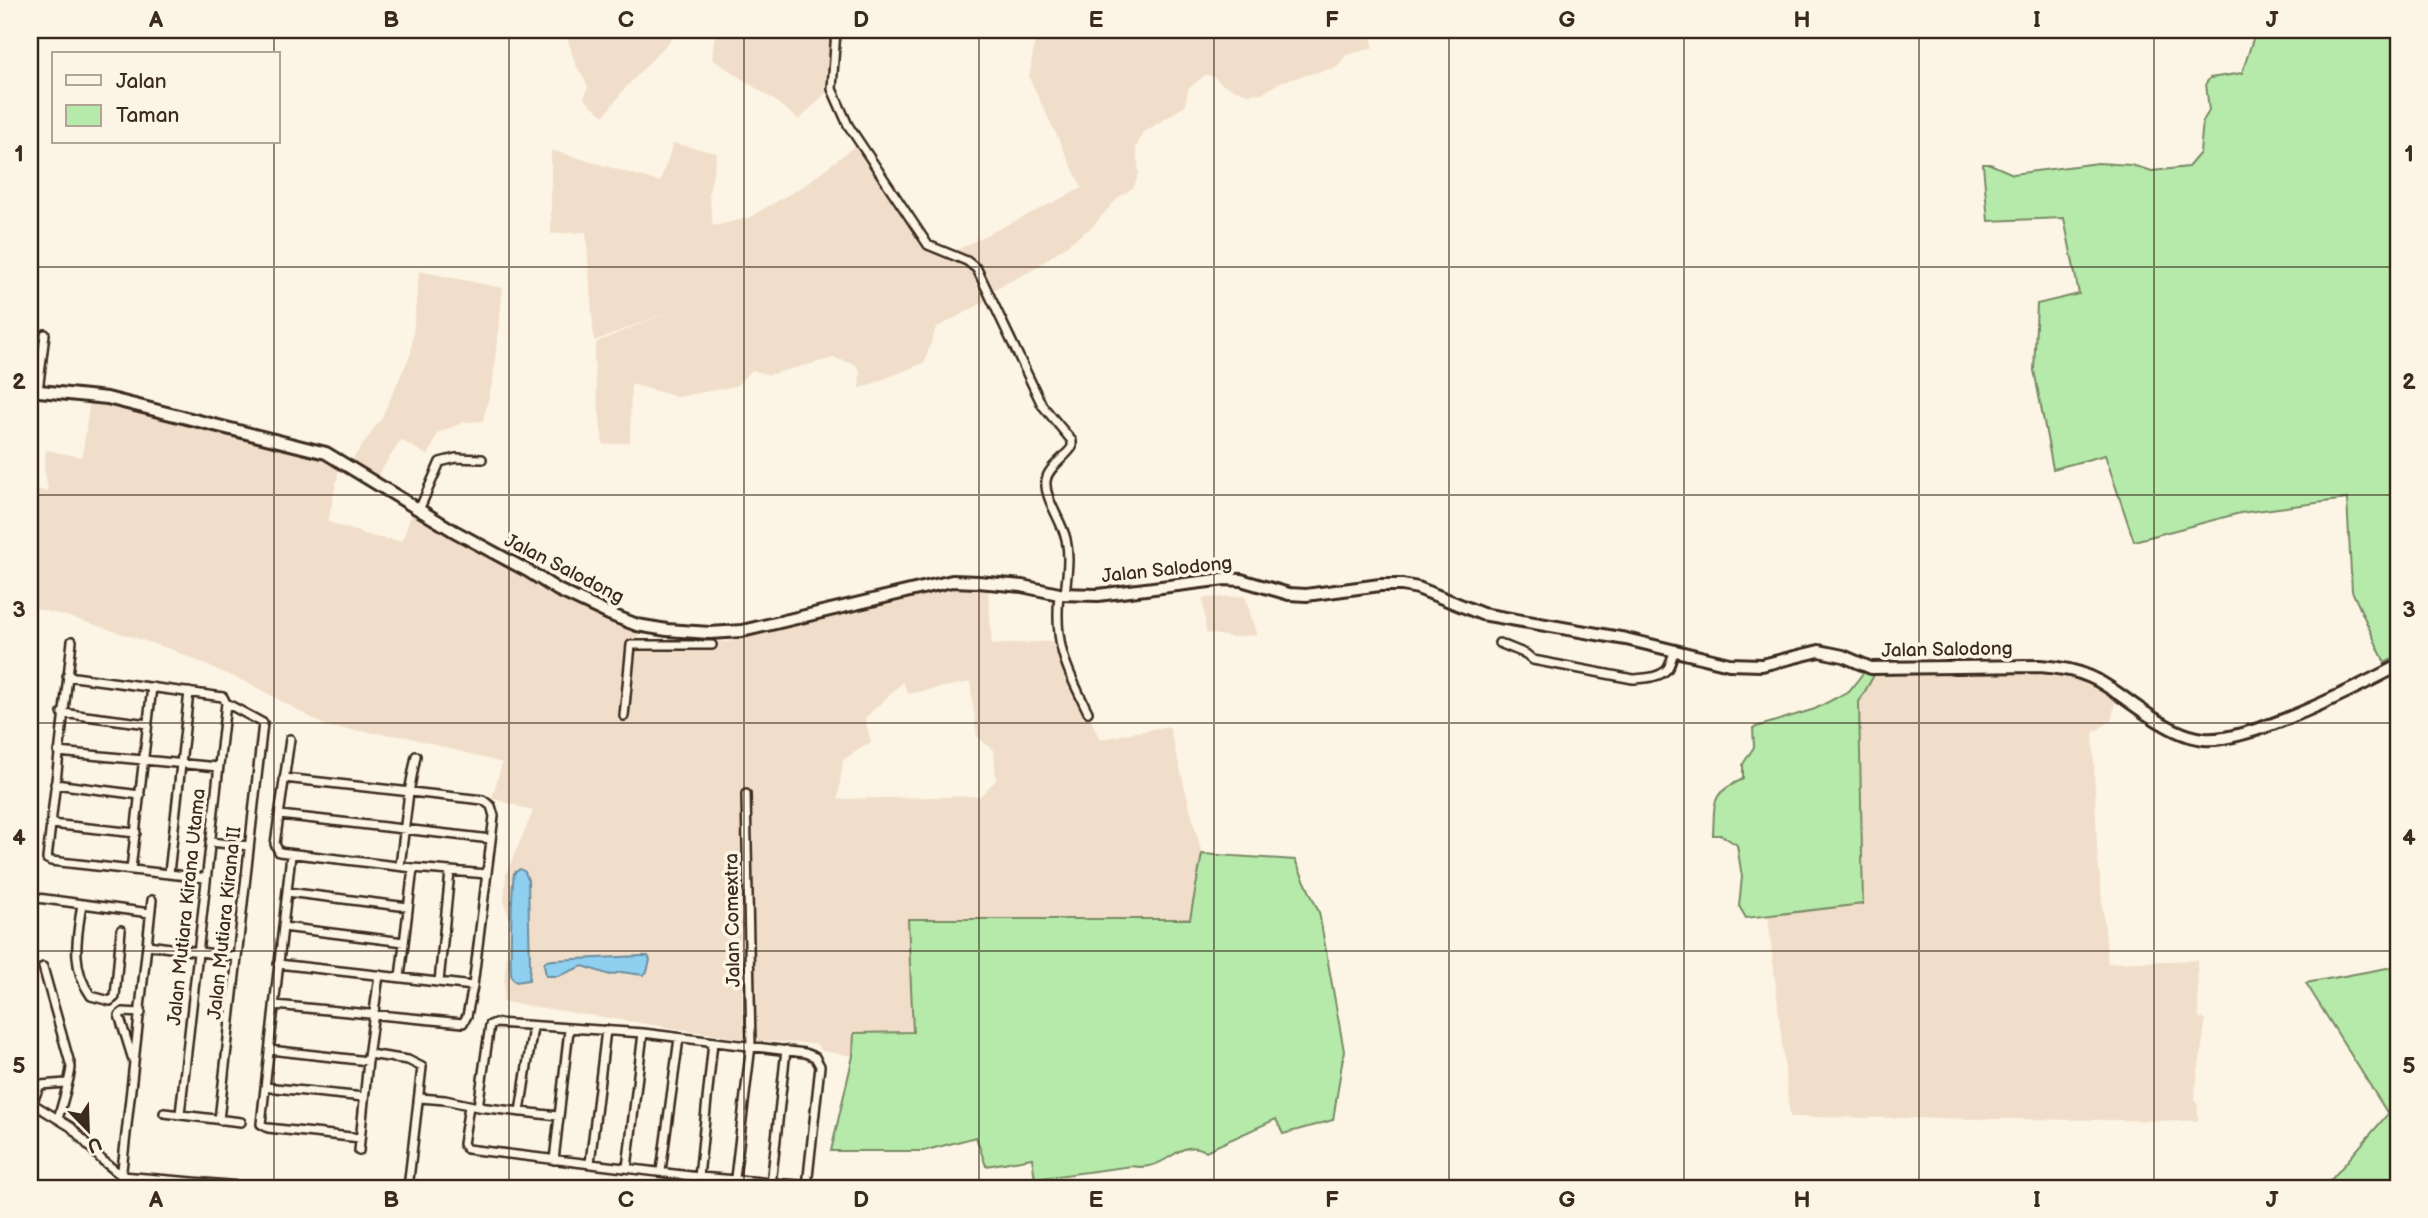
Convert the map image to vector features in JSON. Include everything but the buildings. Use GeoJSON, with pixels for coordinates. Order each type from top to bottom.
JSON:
{"type":"FeatureCollection","features":[{"type":"Feature","properties":{"kind":"street"},"geometry":{"type":"LineString","coordinates":[[836,30],[832,89],[848,125],[928,245],[967,261],[977,269],[1042,405],[1072,441],[1072,447],[1048,474],[1046,482],[1048,495],[1066,539],[1068,565],[1058,638],[1066,669],[1088,712]]}},
{"type":"Feature","properties":{"kind":"street"},"geometry":{"type":"LineString","coordinates":[[34,390],[45,334]]}},
{"type":"Feature","properties":{"kind":"street","name":"Jalan Salodong"},"geometry":{"type":"LineString","coordinates":[[34,390],[107,398],[326,453],[558,590],[637,625],[667,630],[710,633],[742,631],[952,582],[1022,586],[1062,594],[1098,595],[1225,579],[1241,580],[1289,594],[1306,595],[1380,585],[1402,585],[1418,588],[1482,614],[1626,639],[1729,664],[1747,666],[1819,651],[1843,656],[1871,668],[2064,668],[2092,676],[2172,729],[2205,739],[2246,732],[2292,715],[2398,666]]}},
{"type":"Feature","properties":{"kind":"street"},"geometry":{"type":"LineString","coordinates":[[419,510],[440,462],[456,458],[482,459]]}},
{"type":"Feature","properties":{"kind":"street"},"geometry":{"type":"LineString","coordinates":[[30,641],[30,652]]}},
{"type":"Feature","properties":{"kind":"street"},"geometry":{"type":"LineString","coordinates":[[72,641],[47,855],[49,861],[205,878]]}},
{"type":"Feature","properties":{"kind":"street"},"geometry":{"type":"LineString","coordinates":[[1499,643],[1526,654],[1533,660],[1633,679],[1663,673],[1675,651]]}},
{"type":"Feature","properties":{"kind":"street"},"geometry":{"type":"LineString","coordinates":[[624,716],[631,645],[712,645]]}},
{"type":"Feature","properties":{"kind":"street"},"geometry":{"type":"LineString","coordinates":[[67,676],[208,694],[223,697],[226,703]]}},
{"type":"Feature","properties":{"kind":"street"},"geometry":{"type":"LineString","coordinates":[[131,870],[152,687]]}},
{"type":"Feature","properties":{"kind":"street"},"geometry":{"type":"LineString","coordinates":[[169,873],[189,691]]}},
{"type":"Feature","properties":{"kind":"street","name":"Jalan Mutiara Kirana II"},"geometry":{"type":"LineString","coordinates":[[219,1119],[263,730],[261,720],[226,703]]}},
{"type":"Feature","properties":{"kind":"street","name":"Jalan Mutiara Kirana Utama"},"geometry":{"type":"LineString","coordinates":[[180,1114],[226,703]]}},
{"type":"Feature","properties":{"kind":"street"},"geometry":{"type":"LineString","coordinates":[[62,713],[148,724]]}},
{"type":"Feature","properties":{"kind":"street"},"geometry":{"type":"LineString","coordinates":[[290,739],[276,849],[281,853],[486,874]]}},
{"type":"Feature","properties":{"kind":"street"},"geometry":{"type":"LineString","coordinates":[[58,752],[218,767]]}},
{"type":"Feature","properties":{"kind":"street"},"geometry":{"type":"LineString","coordinates":[[400,866],[416,756]]}},
{"type":"Feature","properties":{"kind":"street"},"geometry":{"type":"LineString","coordinates":[[275,1005],[461,1024],[466,1020],[473,986],[494,816],[487,801],[284,778]]}},
{"type":"Feature","properties":{"kind":"street"},"geometry":{"type":"LineString","coordinates":[[55,784],[140,795]]}},
{"type":"Feature","properties":{"kind":"street","name":"Jalan Comextra"},"geometry":{"type":"LineString","coordinates":[[735,1178],[751,1045],[746,794]]}},
{"type":"Feature","properties":{"kind":"street"},"geometry":{"type":"LineString","coordinates":[[280,816],[491,839]]}},
{"type":"Feature","properties":{"kind":"street"},"geometry":{"type":"LineString","coordinates":[[51,824],[136,833]]}},
{"type":"Feature","properties":{"kind":"street"},"geometry":{"type":"LineString","coordinates":[[210,842],[248,846]]}},
{"type":"Feature","properties":{"kind":"street"},"geometry":{"type":"LineString","coordinates":[[291,855],[261,1120],[265,1127],[360,1139]]}},
{"type":"Feature","properties":{"kind":"street"},"geometry":{"type":"LineString","coordinates":[[400,977],[413,868]]}},
{"type":"Feature","properties":{"kind":"street"},"geometry":{"type":"LineString","coordinates":[[439,982],[450,872]]}},
{"type":"Feature","properties":{"kind":"street"},"geometry":{"type":"LineString","coordinates":[[286,892],[408,906]]}},
{"type":"Feature","properties":{"kind":"street"},"geometry":{"type":"LineString","coordinates":[[30,897],[150,913]]}},
{"type":"Feature","properties":{"kind":"street"},"geometry":{"type":"LineString","coordinates":[[120,1188],[152,900]]}},
{"type":"Feature","properties":{"kind":"street"},"geometry":{"type":"LineString","coordinates":[[82,904],[75,955],[91,996],[110,1002],[115,997],[121,930]]}},
{"type":"Feature","properties":{"kind":"street"},"geometry":{"type":"LineString","coordinates":[[283,927],[404,942]]}},
{"type":"Feature","properties":{"kind":"street"},"geometry":{"type":"LineString","coordinates":[[148,945],[237,957]]}},
{"type":"Feature","properties":{"kind":"street"},"geometry":{"type":"LineString","coordinates":[[278,964],[473,986]]}},
{"type":"Feature","properties":{"kind":"street"},"geometry":{"type":"LineString","coordinates":[[43,967],[71,1073],[58,1118]]}},
{"type":"Feature","properties":{"kind":"street"},"geometry":{"type":"LineString","coordinates":[[359,1151],[379,975]]}},
{"type":"Feature","properties":{"kind":"street"},"geometry":{"type":"LineString","coordinates":[[134,1063],[119,1016],[123,1012],[141,1013]]}},
{"type":"Feature","properties":{"kind":"street"},"geometry":{"type":"LineString","coordinates":[[478,1107],[491,1025],[495,1023],[643,1033],[786,1050],[814,1057],[820,1066],[807,1186]]}},
{"type":"Feature","properties":{"kind":"street"},"geometry":{"type":"LineString","coordinates":[[520,1112],[533,1027]]}},
{"type":"Feature","properties":{"kind":"street"},"geometry":{"type":"LineString","coordinates":[[554,1160],[569,1030]]}},
{"type":"Feature","properties":{"kind":"street"},"geometry":{"type":"LineString","coordinates":[[590,1163],[606,1030]]}},
{"type":"Feature","properties":{"kind":"street"},"geometry":{"type":"LineString","coordinates":[[627,1168],[643,1033]]}},
{"type":"Feature","properties":{"kind":"street"},"geometry":{"type":"LineString","coordinates":[[661,1171],[679,1038]]}},
{"type":"Feature","properties":{"kind":"street"},"geometry":{"type":"LineString","coordinates":[[699,1177],[713,1041]]}},
{"type":"Feature","properties":{"kind":"street"},"geometry":{"type":"LineString","coordinates":[[270,1050],[408,1060],[420,1064],[423,1075],[408,1188]]}},
{"type":"Feature","properties":{"kind":"street"},"geometry":{"type":"LineString","coordinates":[[771,1184],[786,1050]]}},
{"type":"Feature","properties":{"kind":"street"},"geometry":{"type":"LineString","coordinates":[[66,1083],[40,1086],[31,1102],[82,1136],[102,1160],[122,1176],[265,1188]]}},
{"type":"Feature","properties":{"kind":"street"},"geometry":{"type":"LineString","coordinates":[[265,1087],[364,1097]]}},
{"type":"Feature","properties":{"kind":"street"},"geometry":{"type":"LineString","coordinates":[[420,1098],[558,1116]]}},
{"type":"Feature","properties":{"kind":"street"},"geometry":{"type":"LineString","coordinates":[[469,1106],[463,1144],[467,1149],[699,1177],[824,1187]]}},
{"type":"Feature","properties":{"kind":"street"},"geometry":{"type":"LineString","coordinates":[[164,1113],[241,1122]]}},
{"type":"Feature","properties":{"kind":"street"},"geometry":{"type":"LineString","coordinates":[[30,1188],[35,1188]]}},
{"type":"Feature","properties":{"kind":"shaded area"},"geometry":{"type":"Polygon","coordinates":[[[553,30],[680,30],[627,86],[604,116],[584,99],[588,86],[575,63],[567,37],[553,30]]]}},
{"type":"Feature","properties":{"kind":"shaded area"},"geometry":{"type":"Polygon","coordinates":[[[717,30],[832,30],[828,91],[799,120],[712,59],[717,30]]]}},
{"type":"Feature","properties":{"kind":"shaded area"},"geometry":{"type":"Polygon","coordinates":[[[1107,30],[1369,30],[1374,48],[1346,55],[1337,67],[1280,82],[1263,93],[1247,94],[1223,85],[1213,76],[1205,75],[1188,89],[1185,106],[1143,133],[1136,148],[1139,172],[1134,187],[1118,198],[1092,227],[1033,270],[989,292],[975,259],[956,250],[1082,188],[1029,78],[1035,39],[1107,30]]]}},
{"type":"Feature","properties":{"kind":"shaded area"},"geometry":{"type":"Polygon","coordinates":[[[673,143],[717,153],[709,194],[713,226],[748,218],[805,185],[856,145],[921,244],[971,269],[988,300],[936,328],[924,363],[859,389],[860,370],[855,364],[833,358],[769,375],[752,370],[736,386],[678,397],[631,384],[630,442],[603,445],[595,377],[594,355],[597,342],[669,312],[594,341],[586,232],[551,234],[551,150],[660,182],[673,143]]]}},
{"type":"Feature","properties":{"kind":"shaded area"},"geometry":{"type":"Polygon","coordinates":[[[419,271],[503,288],[493,380],[483,421],[464,422],[438,433],[428,456],[401,440],[375,480],[351,461],[381,419],[411,353],[419,271]]]}},
{"type":"Feature","properties":{"kind":"shaded area"},"geometry":{"type":"Polygon","coordinates":[[[90,400],[236,434],[340,465],[328,522],[374,537],[402,541],[413,510],[572,603],[638,628],[638,641],[727,642],[941,588],[988,588],[992,645],[1053,641],[1100,739],[1169,726],[1202,854],[1190,919],[909,919],[913,1032],[855,1033],[853,1056],[822,1051],[816,1044],[758,1041],[503,1002],[509,918],[504,901],[506,874],[533,811],[492,798],[502,763],[407,737],[328,727],[252,685],[170,649],[30,607],[30,489],[48,491],[44,468],[46,450],[82,457],[90,400]],[[903,682],[865,718],[871,742],[843,760],[838,799],[980,796],[996,780],[994,751],[977,736],[970,682],[908,694],[903,682]]]}},
{"type":"Feature","properties":{"kind":"shaded area"},"geometry":{"type":"Polygon","coordinates":[[[1245,596],[1257,635],[1231,637],[1206,633],[1203,598],[1245,596]]]}},
{"type":"Feature","properties":{"kind":"shaded area"},"geometry":{"type":"Polygon","coordinates":[[[1920,670],[2071,676],[2116,696],[2112,720],[2093,733],[2097,848],[2108,963],[2197,960],[2199,1018],[2206,1019],[2194,1099],[2198,1106],[2198,1121],[1790,1117],[1768,916],[1863,904],[1859,702],[1874,675],[1920,670]]]}},
{"type":"Feature","properties":{"kind":"green space"},"geometry":{"type":"Polygon","coordinates":[[[2256,30],[2398,30],[2398,655],[2385,663],[2352,591],[2347,499],[2240,513],[2134,541],[2105,455],[2053,469],[2034,370],[2037,304],[2079,294],[2064,218],[1988,221],[1983,164],[1990,164],[2013,174],[2098,163],[2131,165],[2152,171],[2188,167],[2200,153],[2203,121],[2209,111],[2206,83],[2210,78],[2242,73],[2256,30]]]}},
{"type":"Feature","properties":{"kind":"green space"},"geometry":{"type":"Polygon","coordinates":[[[1864,672],[1874,675],[1859,702],[1863,904],[1746,918],[1739,906],[1742,877],[1737,845],[1721,835],[1713,835],[1716,800],[1725,789],[1743,779],[1743,764],[1754,747],[1753,728],[1815,709],[1849,691],[1864,672]]]}},
{"type":"Feature","properties":{"kind":"green space"},"geometry":{"type":"Polygon","coordinates":[[[1202,854],[1295,860],[1319,912],[1344,1051],[1333,1120],[1283,1134],[1276,1119],[1206,1151],[1188,1148],[1144,1167],[1132,1166],[1035,1179],[1032,1158],[986,1166],[976,1137],[923,1151],[831,1151],[853,1056],[854,1033],[913,1032],[908,919],[1190,919],[1202,854]]]}},
{"type":"Feature","properties":{"kind":"green space"},"geometry":{"type":"Polygon","coordinates":[[[2398,966],[2398,1188],[2324,1188],[2388,1114],[2306,983],[2398,966]]]}},
{"type":"Feature","properties":{"kind":"water"},"geometry":{"type":"Polygon","coordinates":[[[520,869],[525,872],[528,880],[530,966],[529,980],[516,982],[511,972],[512,909],[514,873],[520,869]]]}},
{"type":"Feature","properties":{"kind":"water"},"geometry":{"type":"Polygon","coordinates":[[[648,956],[650,960],[647,972],[643,975],[621,972],[610,975],[583,966],[558,976],[546,976],[544,964],[553,960],[648,956]]]}}]}
